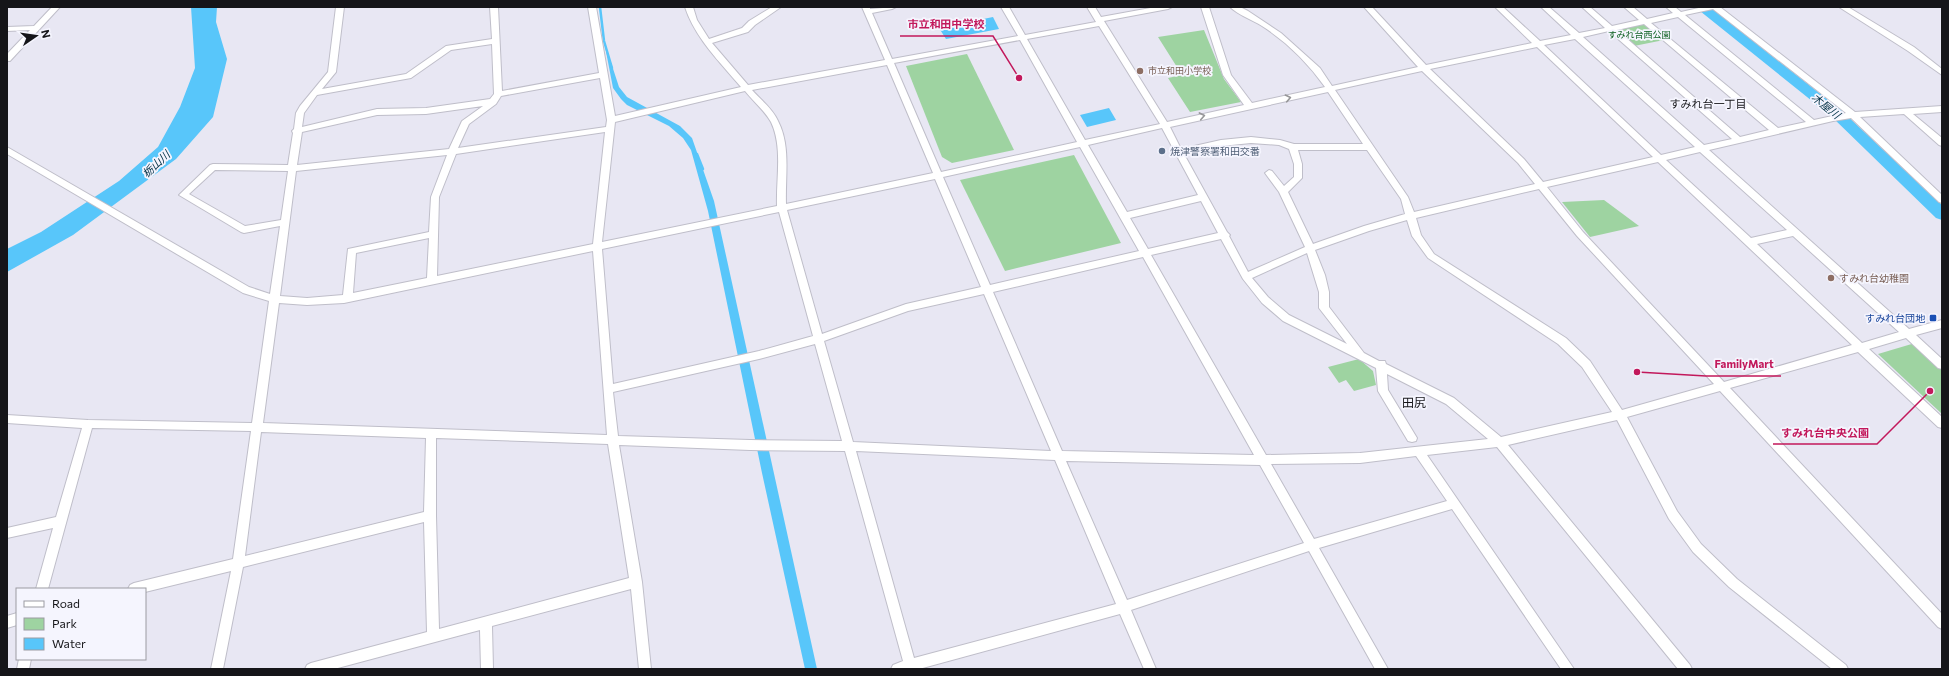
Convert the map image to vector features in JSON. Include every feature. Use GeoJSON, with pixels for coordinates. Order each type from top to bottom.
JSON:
{"type":"FeatureCollection","features":[{"type":"Feature","properties":{"kind":"street"},"geometry":{"type":"LineString","coordinates":[[7,59],[56,7]]}},
{"type":"Feature","properties":{"kind":"street"},"geometry":{"type":"LineString","coordinates":[[217,669],[238,563],[293,168],[296,131],[300,113],[332,72],[340,7]]}},
{"type":"Feature","properties":{"kind":"street"},"geometry":{"type":"LineString","coordinates":[[432,281],[435,197],[451,152],[465,123],[493,102],[498,94],[494,7]]}},
{"type":"Feature","properties":{"kind":"street"},"geometry":{"type":"LineString","coordinates":[[592,7],[610,124],[597,246],[608,388],[613,440],[636,582],[645,669]]}},
{"type":"Feature","properties":{"kind":"street"},"geometry":{"type":"LineString","coordinates":[[689,7],[693,20],[707,42],[774,120],[779,132],[782,148],[782,208],[820,338],[848,446],[910,667]]}},
{"type":"Feature","properties":{"kind":"street"},"geometry":{"type":"LineString","coordinates":[[707,42],[745,30],[752,23],[776,7]]}},
{"type":"Feature","properties":{"kind":"street"},"geometry":{"type":"LineString","coordinates":[[892,7],[868,9],[986,289],[1060,456],[1150,669]]}},
{"type":"Feature","properties":{"kind":"street"},"geometry":{"type":"LineString","coordinates":[[1005,7],[1146,252],[1262,460],[1312,544],[1382,669]]}},
{"type":"Feature","properties":{"kind":"street"},"geometry":{"type":"LineString","coordinates":[[1091,7],[1164,124],[1225,234],[1246,277],[1265,300],[1286,318],[1360,353],[1450,401],[1499,442],[1686,669]]}},
{"type":"Feature","properties":{"kind":"street"},"geometry":{"type":"LineString","coordinates":[[285,222],[244,230],[184,195],[212,167],[293,168],[451,152],[610,124],[633,115],[703,97],[1168,7]]}},
{"type":"Feature","properties":{"kind":"street"},"geometry":{"type":"LineString","coordinates":[[1205,7],[1228,75],[1250,106]]}},
{"type":"Feature","properties":{"kind":"street"},"geometry":{"type":"LineString","coordinates":[[1234,7],[1252,15],[1302,53],[1330,89],[1405,199],[1417,236],[1431,256],[1562,341],[1586,364],[1620,415],[1673,515],[1697,548],[1733,583],[1842,669]]}},
{"type":"Feature","properties":{"kind":"street"},"geometry":{"type":"LineString","coordinates":[[1368,7],[1424,68],[1521,162],[1580,234],[1942,623]]}},
{"type":"Feature","properties":{"kind":"street"},"geometry":{"type":"LineString","coordinates":[[1499,7],[1942,424]]}},
{"type":"Feature","properties":{"kind":"street"},"geometry":{"type":"LineString","coordinates":[[1544,7],[1942,365]]}},
{"type":"Feature","properties":{"kind":"street"},"geometry":{"type":"LineString","coordinates":[[1586,7],[1739,140]]}},
{"type":"Feature","properties":{"kind":"street"},"geometry":{"type":"LineString","coordinates":[[1628,7],[1776,131]]}},
{"type":"Feature","properties":{"kind":"street"},"geometry":{"type":"LineString","coordinates":[[1670,7],[1813,123]]}},
{"type":"Feature","properties":{"kind":"street"},"geometry":{"type":"LineString","coordinates":[[7,150],[129,220],[246,290],[260,296],[294,301],[318,302],[348,298],[432,281],[939,175],[1083,144],[1164,124],[1538,43],[1714,7],[1853,115],[1937,191],[1942,200]]}},
{"type":"Feature","properties":{"kind":"street"},"geometry":{"type":"LineString","coordinates":[[1843,7],[1911,49],[1942,73]]}},
{"type":"Feature","properties":{"kind":"street"},"geometry":{"type":"LineString","coordinates":[[7,29],[35,28]]}},
{"type":"Feature","properties":{"kind":"street"},"geometry":{"type":"LineString","coordinates":[[316,93],[408,76],[449,48],[496,41]]}},
{"type":"Feature","properties":{"kind":"street"},"geometry":{"type":"LineString","coordinates":[[498,94],[602,75]]}},
{"type":"Feature","properties":{"kind":"street"},"geometry":{"type":"LineString","coordinates":[[296,131],[377,112],[426,111],[493,102]]}},
{"type":"Feature","properties":{"kind":"street"},"geometry":{"type":"LineString","coordinates":[[1246,277],[1310,248],[1367,228],[1411,216],[1833,118],[1905,111],[1942,110]]}},
{"type":"Feature","properties":{"kind":"street"},"geometry":{"type":"LineString","coordinates":[[1905,111],[1942,143]]}},
{"type":"Feature","properties":{"kind":"street"},"geometry":{"type":"LineString","coordinates":[[1179,152],[1235,140],[1281,142],[1292,148],[1370,147]]}},
{"type":"Feature","properties":{"kind":"street"},"geometry":{"type":"LineString","coordinates":[[1282,191],[1298,178],[1298,164],[1292,148]]}},
{"type":"Feature","properties":{"kind":"street"},"geometry":{"type":"LineString","coordinates":[[1269,173],[1282,191],[1310,248],[1323,286],[1324,308],[1360,353]]}},
{"type":"Feature","properties":{"kind":"street"},"geometry":{"type":"LineString","coordinates":[[1125,216],[1204,198]]}},
{"type":"Feature","properties":{"kind":"street"},"geometry":{"type":"LineString","coordinates":[[1750,242],[1794,232]]}},
{"type":"Feature","properties":{"kind":"street"},"geometry":{"type":"LineString","coordinates":[[348,298],[351,251],[434,234]]}},
{"type":"Feature","properties":{"kind":"street"},"geometry":{"type":"LineString","coordinates":[[608,388],[734,360],[820,338],[866,325],[906,308],[1225,234]]}},
{"type":"Feature","properties":{"kind":"street"},"geometry":{"type":"LineString","coordinates":[[7,419],[88,424],[256,427],[750,445],[848,446],[1060,456],[1262,460],[1360,458],[1499,442],[1620,415],[1942,324]]}},
{"type":"Feature","properties":{"kind":"street"},"geometry":{"type":"LineString","coordinates":[[1381,364],[1383,392],[1412,438]]}},
{"type":"Feature","properties":{"kind":"street"},"geometry":{"type":"LineString","coordinates":[[42,588],[88,424]]}},
{"type":"Feature","properties":{"kind":"street"},"geometry":{"type":"LineString","coordinates":[[431,433],[430,516],[433,636]]}},
{"type":"Feature","properties":{"kind":"street"},"geometry":{"type":"LineString","coordinates":[[1420,452],[1454,504],[1568,669]]}},
{"type":"Feature","properties":{"kind":"street"},"geometry":{"type":"LineString","coordinates":[[897,669],[910,667],[1124,607],[1312,544],[1454,504]]}},
{"type":"Feature","properties":{"kind":"street"},"geometry":{"type":"LineString","coordinates":[[138,588],[430,516]]}},
{"type":"Feature","properties":{"kind":"street"},"geometry":{"type":"LineString","coordinates":[[7,533],[60,521]]}},
{"type":"Feature","properties":{"kind":"street"},"geometry":{"type":"LineString","coordinates":[[311,669],[636,582]]}},
{"type":"Feature","properties":{"kind":"street"},"geometry":{"type":"LineString","coordinates":[[486,622],[487,669]]}},
{"type":"Feature","properties":{"kind":"green space","name":"すみれ台西公園"},"geometry":{"type":"Polygon","coordinates":[[[1644,23],[1664,40],[1634,46],[1614,29],[1644,23]]]}},
{"type":"Feature","properties":{"kind":"green space"},"geometry":{"type":"Polygon","coordinates":[[[1204,30],[1224,79],[1241,102],[1190,112],[1168,78],[1182,75],[1158,37],[1204,30]]]}},
{"type":"Feature","properties":{"kind":"green space"},"geometry":{"type":"Polygon","coordinates":[[[967,54],[1014,150],[952,163],[942,157],[906,66],[967,54]]]}},
{"type":"Feature","properties":{"kind":"green space"},"geometry":{"type":"Polygon","coordinates":[[[1074,155],[1121,243],[1005,271],[960,180],[1074,155]]]}},
{"type":"Feature","properties":{"kind":"green space"},"geometry":{"type":"Polygon","coordinates":[[[1604,200],[1639,226],[1590,237],[1562,202],[1604,200]]]}},
{"type":"Feature","properties":{"kind":"green space"},"geometry":{"type":"Polygon","coordinates":[[[1915,343],[1942,368],[1942,414],[1878,354],[1915,343]]]}},
{"type":"Feature","properties":{"kind":"green space"},"geometry":{"type":"Polygon","coordinates":[[[1359,359],[1373,371],[1376,385],[1354,391],[1346,380],[1339,383],[1328,367],[1359,359]]]}},
{"type":"Feature","properties":{"kind":"water","name":"栃山川"},"geometry":{"type":"Polygon","coordinates":[[[191,7],[217,7],[216,22],[227,59],[213,117],[176,159],[73,235],[7,272],[7,249],[41,232],[119,181],[158,147],[180,107],[195,68],[191,7]]]}},
{"type":"Feature","properties":{"kind":"water"},"geometry":{"type":"Polygon","coordinates":[[[993,17],[999,29],[946,39],[939,28],[993,17]]]}},
{"type":"Feature","properties":{"kind":"water"},"geometry":{"type":"Polygon","coordinates":[[[604,41],[619,87],[627,97],[680,126],[692,138],[714,201],[817,669],[805,669],[762,473],[708,211],[691,150],[683,138],[669,126],[627,105],[621,99],[613,88],[604,41]]]}},
{"type":"Feature","properties":{"kind":"water"},"geometry":{"type":"Polygon","coordinates":[[[1109,108],[1116,120],[1087,127],[1080,115],[1109,108]]]}},
{"type":"Feature","properties":{"kind":"waterway"},"geometry":{"type":"LineString","coordinates":[[600,7],[604,41],[612,68]]}},
{"type":"Feature","properties":{"kind":"waterway","name":"木屋川"},"geometry":{"type":"LineString","coordinates":[[1702,7],[1837,114],[1942,214]]}},
{"type":"Feature","properties":{"kind":"waterway"},"geometry":{"type":"LineString","coordinates":[[697,154],[703,169]]}},
{"type":"Feature","properties":{"kind":"place","name":"市立和田小学校"},"geometry":{"type":"Point","coordinates":[1140,71]}},
{"type":"Feature","properties":{"kind":"place","name":"市立和田中学校"},"geometry":{"type":"Point","coordinates":[1019,78]}},
{"type":"Feature","properties":{"kind":"place","name":"焼津警察署和田交番"},"geometry":{"type":"Point","coordinates":[1162,151]}},
{"type":"Feature","properties":{"kind":"place","name":"すみれ台幼稚園"},"geometry":{"type":"Point","coordinates":[1831,278]}},
{"type":"Feature","properties":{"kind":"place","name":"すみれ台団地"},"geometry":{"type":"Point","coordinates":[1933,318]}},
{"type":"Feature","properties":{"kind":"place","name":"FamilyMart"},"geometry":{"type":"Point","coordinates":[1637,372]}},
{"type":"Feature","properties":{"kind":"place","name":"すみれ台中央公園"},"geometry":{"type":"Point","coordinates":[1930,391]}},
{"type":"Feature","properties":{"kind":"district","name":"すみれ台一丁目"},"geometry":{"type":"Point","coordinates":[1708,104]}},
{"type":"Feature","properties":{"kind":"district","name":"田尻"},"geometry":{"type":"Point","coordinates":[1414,403]}}]}
